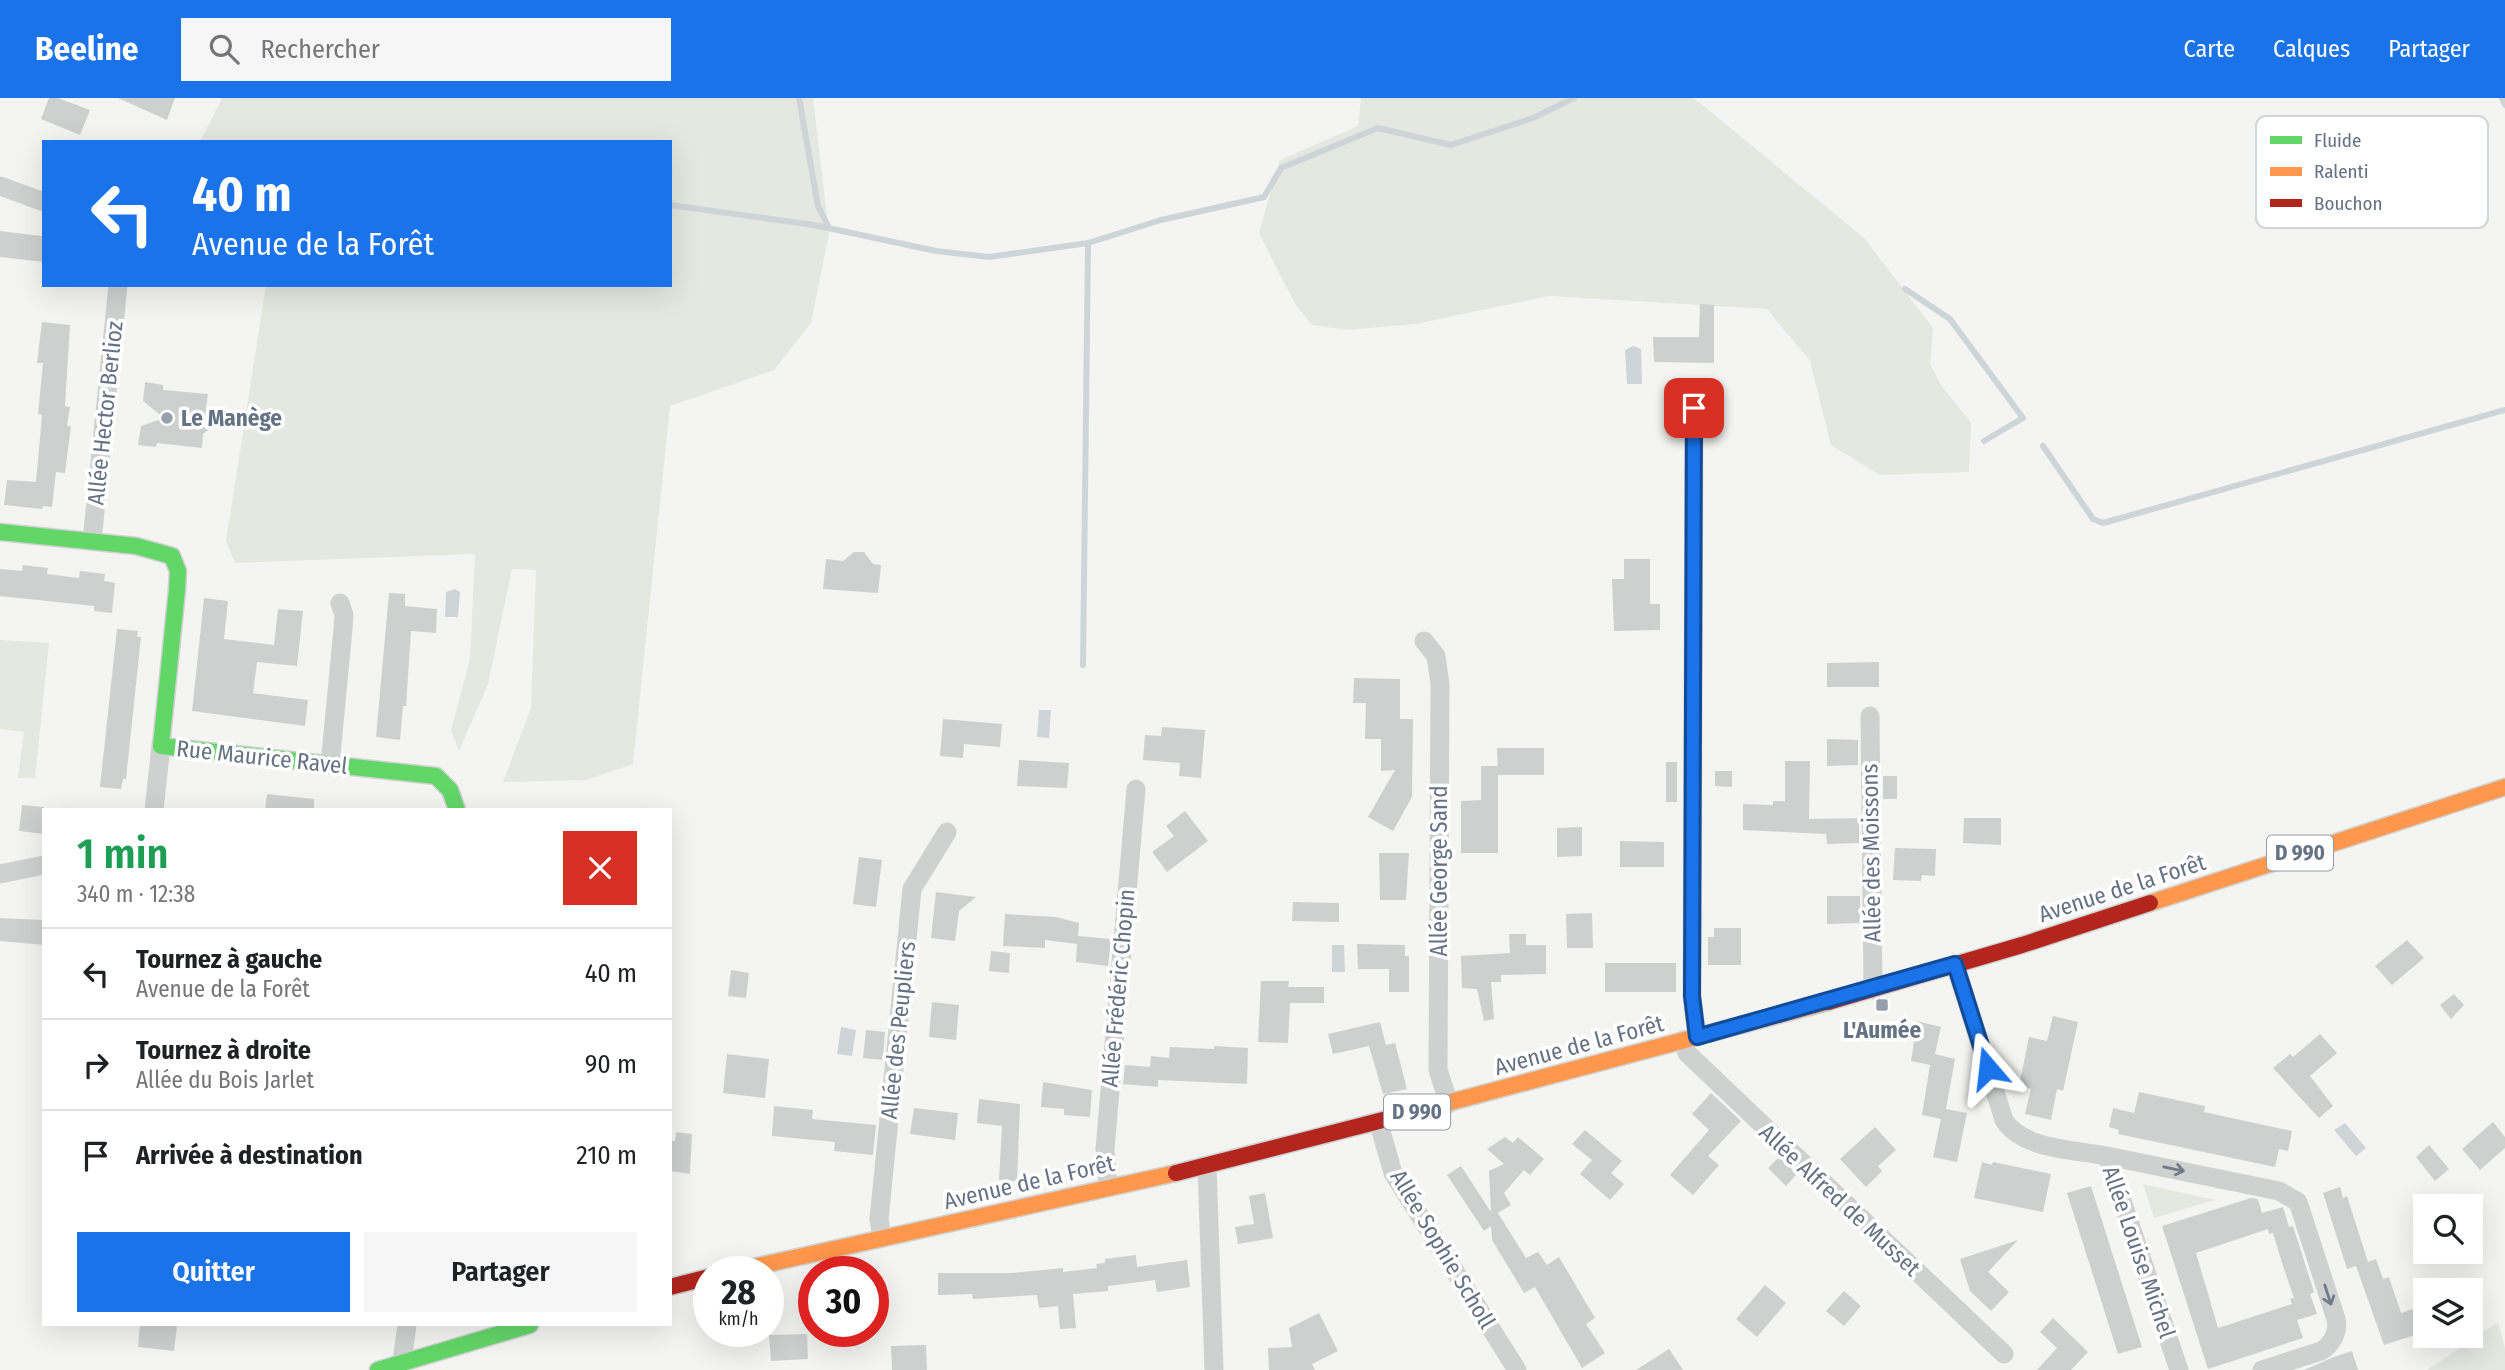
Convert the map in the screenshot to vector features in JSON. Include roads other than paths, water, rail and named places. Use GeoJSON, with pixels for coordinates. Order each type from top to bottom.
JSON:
{"type":"FeatureCollection","features":[{"type":"Feature","properties":{"kind":"main road"},"geometry":{"type":"LineString","coordinates":[[1690,1039],[1694,408]]}},
{"type":"Feature","properties":{"kind":"main road","name":"Rue Maurice Ravel"},"geometry":{"type":"LineString","coordinates":[[0,532],[159,550],[173,556],[178,571],[161,746],[436,776],[450,790],[456,808]]}},
{"type":"Feature","properties":{"kind":"main road","name":"Avenue de la Forêt"},"geometry":{"type":"LineString","coordinates":[[784,1260],[1207,1166],[1379,1124],[1873,990],[2505,787]]}},
{"type":"Feature","properties":{"kind":"main road"},"geometry":{"type":"LineString","coordinates":[[672,1286],[693,1281]]}},
{"type":"Feature","properties":{"kind":"main road"},"geometry":{"type":"LineString","coordinates":[[378,1370],[527,1326]]}},
{"type":"Feature","properties":{"kind":"street"},"geometry":{"type":"LineString","coordinates":[[0,186],[42,201]]}},
{"type":"Feature","properties":{"kind":"street","name":"Allée Hector Berlioz"},"geometry":{"type":"LineString","coordinates":[[92,541],[118,287]]}},
{"type":"Feature","properties":{"kind":"street"},"geometry":{"type":"LineString","coordinates":[[330,765],[343,629],[340,603]]}},
{"type":"Feature","properties":{"kind":"street","name":"Allée George Sand"},"geometry":{"type":"LineString","coordinates":[[1424,641],[1436,656],[1440,684],[1438,1070],[1449,1104]]}},
{"type":"Feature","properties":{"kind":"street","name":"Allée des Moissons"},"geometry":{"type":"LineString","coordinates":[[1870,716],[1873,990]]}},
{"type":"Feature","properties":{"kind":"street"},"geometry":{"type":"LineString","coordinates":[[154,808],[161,746]]}},
{"type":"Feature","properties":{"kind":"street","name":"Allée Frédéric Chopin"},"geometry":{"type":"LineString","coordinates":[[1108,1187],[1105,1149],[1136,789]]}},
{"type":"Feature","properties":{"kind":"street","name":"Allée des Peupliers"},"geometry":{"type":"LineString","coordinates":[[882,1238],[879,1219],[912,889],[947,832]]}},
{"type":"Feature","properties":{"kind":"street"},"geometry":{"type":"LineString","coordinates":[[0,874],[42,865]]}},
{"type":"Feature","properties":{"kind":"street","name":"Allée Louise Michel"},"geometry":{"type":"LineString","coordinates":[[1955,964],[2004,1120],[2011,1131],[2028,1141],[2107,1156],[2179,1370]]}},
{"type":"Feature","properties":{"kind":"street","name":"Allée Alfred de Musset"},"geometry":{"type":"LineString","coordinates":[[1690,1039],[1687,1053],[2004,1354]]}},
{"type":"Feature","properties":{"kind":"street","name":"Allée Sophie Scholl"},"geometry":{"type":"LineString","coordinates":[[1379,1124],[1393,1174],[1517,1370]]}},
{"type":"Feature","properties":{"kind":"street"},"geometry":{"type":"LineString","coordinates":[[2107,1156],[2279,1191],[2298,1202],[2336,1318],[2336,1332],[2328,1348],[2262,1370]]}},
{"type":"Feature","properties":{"kind":"street"},"geometry":{"type":"LineString","coordinates":[[1207,1166],[1214,1370]]}},
{"type":"Feature","properties":{"kind":"street"},"geometry":{"type":"LineString","coordinates":[[402,1362],[407,1326]]}},
{"type":"Feature","properties":{"kind":"waterway"},"geometry":{"type":"LineString","coordinates":[[799,98],[818,206],[829,228]]}},
{"type":"Feature","properties":{"kind":"waterway"},"geometry":{"type":"LineString","coordinates":[[1088,243],[1161,220],[1264,197],[1281,168],[1378,128],[1451,145],[1533,118],[1574,98]]}},
{"type":"Feature","properties":{"kind":"waterway"},"geometry":{"type":"LineString","coordinates":[[2502,98],[2505,105]]}},
{"type":"Feature","properties":{"kind":"waterway"},"geometry":{"type":"LineString","coordinates":[[672,205],[814,225],[936,251],[989,257],[1088,243],[1083,665]]}},
{"type":"Feature","properties":{"kind":"waterway"},"geometry":{"type":"LineString","coordinates":[[1905,289],[1950,319],[2023,418],[1984,441]]}},
{"type":"Feature","properties":{"kind":"waterway"},"geometry":{"type":"LineString","coordinates":[[2043,446],[2093,519],[2103,523],[2505,410]]}},
{"type":"Feature","properties":{"kind":"place","name":"Le Manège"},"geometry":{"type":"Point","coordinates":[167,418]}},
{"type":"Feature","properties":{"kind":"place","name":"L'Aumée"},"geometry":{"type":"Point","coordinates":[1882,1005]}}]}
